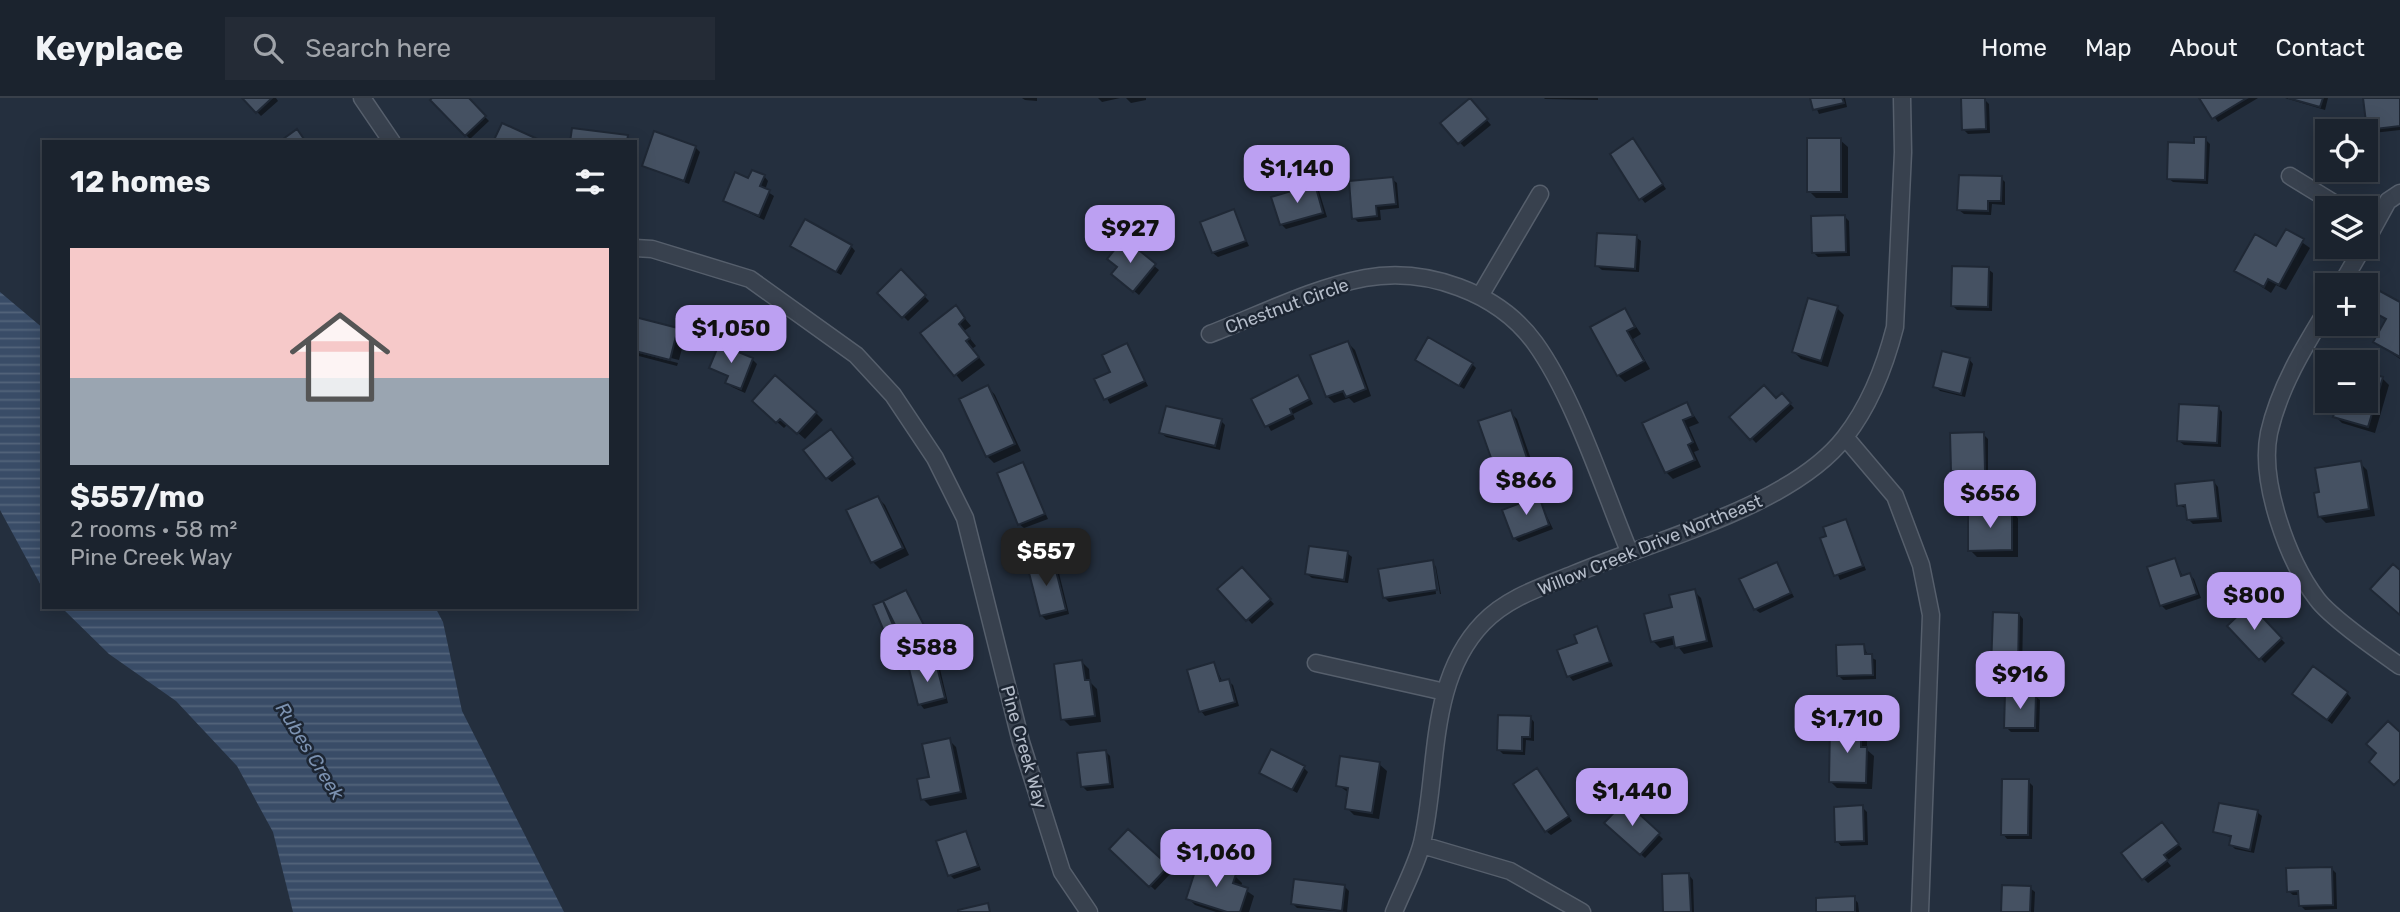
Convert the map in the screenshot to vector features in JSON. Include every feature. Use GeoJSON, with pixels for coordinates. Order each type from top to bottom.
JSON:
{"type":"FeatureCollection","features":[{"type":"Feature","properties":{"kind":"street"},"geometry":{"type":"LineString","coordinates":[[362,98],[391,140]]}},
{"type":"Feature","properties":{"kind":"street","name":"Willow Creek Drive Northeast"},"geometry":{"type":"LineString","coordinates":[[1394,912],[1422,845],[1445,692],[1460,651],[1483,623],[1508,601],[1629,551],[1764,501],[1825,459],[1845,437],[1870,395],[1887,355],[1895,327],[1903,152],[1902,98]]}},
{"type":"Feature","properties":{"kind":"street"},"geometry":{"type":"LineString","coordinates":[[2290,176],[2322,196]]}},
{"type":"Feature","properties":{"kind":"street"},"geometry":{"type":"LineString","coordinates":[[2378,218],[2389,201],[2400,193]]}},
{"type":"Feature","properties":{"kind":"street"},"geometry":{"type":"LineString","coordinates":[[1480,296],[1540,194]]}},
{"type":"Feature","properties":{"kind":"street","name":"Pine Creek Way"},"geometry":{"type":"LineString","coordinates":[[637,248],[652,248],[750,279],[856,355],[893,395],[935,458],[965,518],[1021,742],[1053,846],[1062,872],[1089,912]]}},
{"type":"Feature","properties":{"kind":"street","name":"Chestnut Circle"},"geometry":{"type":"LineString","coordinates":[[1210,334],[1326,289],[1366,278],[1413,277],[1455,285],[1480,296],[1511,318],[1535,342],[1556,380],[1629,551]]}},
{"type":"Feature","properties":{"kind":"street"},"geometry":{"type":"LineString","coordinates":[[2315,330],[2290,372],[2268,435],[2270,491],[2291,557],[2318,601],[2400,666]]}},
{"type":"Feature","properties":{"kind":"street"},"geometry":{"type":"LineString","coordinates":[[1845,437],[1895,496],[1920,565],[1931,615],[1920,912]]}},
{"type":"Feature","properties":{"kind":"street"},"geometry":{"type":"LineString","coordinates":[[1316,663],[1445,692]]}},
{"type":"Feature","properties":{"kind":"street"},"geometry":{"type":"LineString","coordinates":[[1422,845],[1510,872],[1582,912]]}},
{"type":"Feature","properties":{"kind":"water"},"geometry":{"type":"Polygon","coordinates":[[[0,292],[42,327],[42,587],[0,510],[0,292]]]}},
{"type":"Feature","properties":{"kind":"water","name":"Rubes Creek"},"geometry":{"type":"Polygon","coordinates":[[[63,609],[436,609],[443,622],[462,711],[564,912],[293,912],[273,832],[237,766],[176,701],[109,654],[63,609]]]}},
{"type":"Feature","properties":{"kind":"building"},"geometry":{"type":"Polygon","coordinates":[[[242,98],[272,98],[256,113],[242,98]]]}},
{"type":"Feature","properties":{"kind":"building"},"geometry":{"type":"Polygon","coordinates":[[[469,98],[486,116],[465,136],[430,100],[469,98]]]}},
{"type":"Feature","properties":{"kind":"building"},"geometry":{"type":"Polygon","coordinates":[[[1470,98],[1488,119],[1458,144],[1440,123],[1470,98]]]}},
{"type":"Feature","properties":{"kind":"building"},"geometry":{"type":"Polygon","coordinates":[[[1810,98],[1842,98],[1844,103],[1813,110],[1810,98]]]}},
{"type":"Feature","properties":{"kind":"building"},"geometry":{"type":"Polygon","coordinates":[[[1961,98],[1985,98],[1986,129],[1962,130],[1961,98]]]}},
{"type":"Feature","properties":{"kind":"building"},"geometry":{"type":"Polygon","coordinates":[[[2199,98],[2247,98],[2212,119],[2199,98]]]}},
{"type":"Feature","properties":{"kind":"building"},"geometry":{"type":"Polygon","coordinates":[[[2288,98],[2323,98],[2320,107],[2288,98]]]}},
{"type":"Feature","properties":{"kind":"building"},"geometry":{"type":"Polygon","coordinates":[[[2363,98],[2400,98],[2400,126],[2378,129],[2378,119],[2366,119],[2363,98]]]}},
{"type":"Feature","properties":{"kind":"building"},"geometry":{"type":"Polygon","coordinates":[[[502,123],[540,140],[494,140],[502,123]]]}},
{"type":"Feature","properties":{"kind":"building"},"geometry":{"type":"Polygon","coordinates":[[[572,128],[628,135],[627,140],[570,140],[572,128]]]}},
{"type":"Feature","properties":{"kind":"building"},"geometry":{"type":"Polygon","coordinates":[[[297,129],[305,140],[282,140],[297,129]]]}},
{"type":"Feature","properties":{"kind":"building"},"geometry":{"type":"Polygon","coordinates":[[[654,131],[696,146],[684,181],[642,166],[654,131]]]}},
{"type":"Feature","properties":{"kind":"building"},"geometry":{"type":"Polygon","coordinates":[[[2194,137],[2206,137],[2205,180],[2167,179],[2168,142],[2194,143],[2194,137]]]}},
{"type":"Feature","properties":{"kind":"building"},"geometry":{"type":"Polygon","coordinates":[[[1633,138],[1663,184],[1639,200],[1610,154],[1633,138]]]}},
{"type":"Feature","properties":{"kind":"building"},"geometry":{"type":"Polygon","coordinates":[[[1807,138],[1841,138],[1841,192],[1807,192],[1807,138]]]}},
{"type":"Feature","properties":{"kind":"building"},"geometry":{"type":"Polygon","coordinates":[[[752,170],[765,175],[760,186],[770,190],[759,216],[723,201],[735,172],[748,178],[752,170]]]}},
{"type":"Feature","properties":{"kind":"building"},"geometry":{"type":"Polygon","coordinates":[[[1959,175],[2002,176],[2001,201],[1988,201],[1988,211],[1957,210],[1959,175]]]}},
{"type":"Feature","properties":{"kind":"building"},"geometry":{"type":"Polygon","coordinates":[[[1393,177],[1396,204],[1376,206],[1377,216],[1352,219],[1349,181],[1393,177]]]}},
{"type":"Feature","properties":{"kind":"building"},"geometry":{"type":"Polygon","coordinates":[[[1315,184],[1323,213],[1280,225],[1271,197],[1315,184]]]}},
{"type":"Feature","properties":{"kind":"building"},"geometry":{"type":"Polygon","coordinates":[[[1234,209],[1246,241],[1212,253],[1200,222],[1234,209]]]}},
{"type":"Feature","properties":{"kind":"building"},"geometry":{"type":"Polygon","coordinates":[[[1845,215],[1846,252],[1812,253],[1811,216],[1845,215]]]}},
{"type":"Feature","properties":{"kind":"building"},"geometry":{"type":"Polygon","coordinates":[[[805,219],[852,245],[836,272],[790,246],[805,219]]]}},
{"type":"Feature","properties":{"kind":"building"},"geometry":{"type":"Polygon","coordinates":[[[2286,229],[2304,239],[2279,285],[2268,279],[2264,287],[2234,271],[2255,234],[2276,246],[2286,229]]]}},
{"type":"Feature","properties":{"kind":"building"},"geometry":{"type":"Polygon","coordinates":[[[1597,233],[1637,235],[1635,269],[1595,266],[1597,233]]]}},
{"type":"Feature","properties":{"kind":"building"},"geometry":{"type":"Polygon","coordinates":[[[1124,238],[1156,264],[1133,292],[1111,274],[1117,267],[1107,259],[1124,238]]]}},
{"type":"Feature","properties":{"kind":"building"},"geometry":{"type":"Polygon","coordinates":[[[1952,266],[1989,267],[1988,307],[1951,306],[1952,266]]]}},
{"type":"Feature","properties":{"kind":"building"},"geometry":{"type":"Polygon","coordinates":[[[901,269],[926,295],[902,318],[877,293],[901,269]]]}},
{"type":"Feature","properties":{"kind":"building"},"geometry":{"type":"Polygon","coordinates":[[[2378,290],[2400,302],[2400,357],[2373,342],[2386,319],[2378,315],[2378,290]]]}},
{"type":"Feature","properties":{"kind":"building"},"geometry":{"type":"Polygon","coordinates":[[[1808,298],[1838,306],[1821,361],[1792,352],[1808,298]]]}},
{"type":"Feature","properties":{"kind":"building"},"geometry":{"type":"Polygon","coordinates":[[[956,305],[965,318],[959,324],[970,338],[966,341],[979,357],[954,376],[920,333],[956,305]]]}},
{"type":"Feature","properties":{"kind":"building"},"geometry":{"type":"Polygon","coordinates":[[[1625,308],[1635,327],[1627,331],[1644,361],[1617,376],[1590,327],[1625,308]]]}},
{"type":"Feature","properties":{"kind":"building"},"geometry":{"type":"Polygon","coordinates":[[[637,318],[678,328],[670,360],[637,352],[637,318]]]}},
{"type":"Feature","properties":{"kind":"building"},"geometry":{"type":"Polygon","coordinates":[[[1428,337],[1473,363],[1459,386],[1415,360],[1428,337]]]}},
{"type":"Feature","properties":{"kind":"building"},"geometry":{"type":"Polygon","coordinates":[[[1348,341],[1366,389],[1346,397],[1343,391],[1326,397],[1310,355],[1348,341]]]}},
{"type":"Feature","properties":{"kind":"building"},"geometry":{"type":"Polygon","coordinates":[[[1127,343],[1145,381],[1104,400],[1094,379],[1110,372],[1102,355],[1127,343]]]}},
{"type":"Feature","properties":{"kind":"building"},"geometry":{"type":"Polygon","coordinates":[[[719,344],[753,358],[741,389],[725,383],[728,376],[709,368],[719,344]]]}},
{"type":"Feature","properties":{"kind":"building"},"geometry":{"type":"Polygon","coordinates":[[[1942,351],[1970,358],[1961,394],[1933,387],[1942,351]]]}},
{"type":"Feature","properties":{"kind":"building"},"geometry":{"type":"Polygon","coordinates":[[[775,375],[817,412],[797,434],[780,419],[776,423],[752,401],[775,375]]]}},
{"type":"Feature","properties":{"kind":"building"},"geometry":{"type":"Polygon","coordinates":[[[1298,375],[1310,399],[1290,409],[1292,414],[1265,427],[1251,399],[1298,375]]]}},
{"type":"Feature","properties":{"kind":"building"},"geometry":{"type":"Polygon","coordinates":[[[2378,376],[2383,377],[2378,394],[2378,376]]]}},
{"type":"Feature","properties":{"kind":"building"},"geometry":{"type":"Polygon","coordinates":[[[988,385],[1015,444],[986,457],[959,399],[988,385]]]}},
{"type":"Feature","properties":{"kind":"building"},"geometry":{"type":"Polygon","coordinates":[[[1764,385],[1776,398],[1782,393],[1791,403],[1750,440],[1729,417],[1764,385]]]}},
{"type":"Feature","properties":{"kind":"building"},"geometry":{"type":"Polygon","coordinates":[[[1687,402],[1693,416],[1683,420],[1693,442],[1688,445],[1695,460],[1665,473],[1642,423],[1687,402]]]}},
{"type":"Feature","properties":{"kind":"building"},"geometry":{"type":"Polygon","coordinates":[[[2179,404],[2219,406],[2217,443],[2177,441],[2179,404]]]}},
{"type":"Feature","properties":{"kind":"building"},"geometry":{"type":"Polygon","coordinates":[[[1166,406],[1222,419],[1215,446],[1159,433],[1166,406]]]}},
{"type":"Feature","properties":{"kind":"building"},"geometry":{"type":"Polygon","coordinates":[[[1511,410],[1528,461],[1496,472],[1478,421],[1511,410]]]}},
{"type":"Feature","properties":{"kind":"building"},"geometry":{"type":"Polygon","coordinates":[[[2334,413],[2372,413],[2368,427],[2333,417],[2334,413]]]}},
{"type":"Feature","properties":{"kind":"building"},"geometry":{"type":"Polygon","coordinates":[[[831,429],[853,458],[826,479],[803,450],[831,429]]]}},
{"type":"Feature","properties":{"kind":"building"},"geometry":{"type":"Polygon","coordinates":[[[1984,432],[1985,471],[1951,471],[1950,433],[1984,432]]]}},
{"type":"Feature","properties":{"kind":"building"},"geometry":{"type":"Polygon","coordinates":[[[2361,461],[2369,509],[2318,517],[2314,493],[2319,492],[2315,468],[2361,461]]]}},
{"type":"Feature","properties":{"kind":"building"},"geometry":{"type":"Polygon","coordinates":[[[1023,462],[1045,514],[1018,525],[997,473],[1023,462]]]}},
{"type":"Feature","properties":{"kind":"building"},"geometry":{"type":"Polygon","coordinates":[[[2214,480],[2218,518],[2187,520],[2185,505],[2177,506],[2175,484],[2214,480]]]}},
{"type":"Feature","properties":{"kind":"building"},"geometry":{"type":"Polygon","coordinates":[[[878,496],[903,548],[871,563],[846,510],[878,496]]]}},
{"type":"Feature","properties":{"kind":"building"},"geometry":{"type":"Polygon","coordinates":[[[1539,496],[1549,525],[1513,539],[1502,510],[1539,496]]]}},
{"type":"Feature","properties":{"kind":"building"},"geometry":{"type":"Polygon","coordinates":[[[1968,509],[2012,509],[2012,550],[1968,551],[1968,509]]]}},
{"type":"Feature","properties":{"kind":"building"},"geometry":{"type":"Polygon","coordinates":[[[1846,519],[1863,566],[1834,576],[1820,538],[1826,536],[1823,527],[1846,519]]]}},
{"type":"Feature","properties":{"kind":"building"},"geometry":{"type":"Polygon","coordinates":[[[1309,546],[1348,551],[1344,580],[1305,574],[1309,546]]]}},
{"type":"Feature","properties":{"kind":"building"},"geometry":{"type":"Polygon","coordinates":[[[2175,558],[2181,576],[2190,573],[2197,594],[2160,606],[2147,567],[2175,558]]]}},
{"type":"Feature","properties":{"kind":"building"},"geometry":{"type":"Polygon","coordinates":[[[1053,559],[1066,610],[1040,616],[1027,565],[1053,559]]]}},
{"type":"Feature","properties":{"kind":"building"},"geometry":{"type":"Polygon","coordinates":[[[1433,560],[1437,590],[1383,598],[1378,569],[1433,560]]]}},
{"type":"Feature","properties":{"kind":"building"},"geometry":{"type":"Polygon","coordinates":[[[1777,562],[1791,593],[1754,610],[1739,579],[1777,562]]]}},
{"type":"Feature","properties":{"kind":"building"},"geometry":{"type":"Polygon","coordinates":[[[2393,564],[2400,570],[2400,615],[2370,589],[2393,564]]]}},
{"type":"Feature","properties":{"kind":"building"},"geometry":{"type":"Polygon","coordinates":[[[1242,567],[1271,599],[1246,621],[1217,589],[1242,567]]]}},
{"type":"Feature","properties":{"kind":"building"},"geometry":{"type":"Polygon","coordinates":[[[1695,589],[1707,641],[1675,648],[1673,637],[1651,642],[1644,614],[1672,607],[1669,595],[1695,589]]]}},
{"type":"Feature","properties":{"kind":"building"},"geometry":{"type":"Polygon","coordinates":[[[906,590],[931,639],[908,651],[883,601],[906,590]]]}},
{"type":"Feature","properties":{"kind":"building"},"geometry":{"type":"Polygon","coordinates":[[[883,601],[903,649],[893,653],[873,605],[883,601]]]}},
{"type":"Feature","properties":{"kind":"building"},"geometry":{"type":"Polygon","coordinates":[[[2250,604],[2282,638],[2259,660],[2227,626],[2250,604]]]}},
{"type":"Feature","properties":{"kind":"building"},"geometry":{"type":"Polygon","coordinates":[[[1993,612],[2019,613],[2018,669],[1991,668],[1993,612]]]}},
{"type":"Feature","properties":{"kind":"building"},"geometry":{"type":"Polygon","coordinates":[[[1597,626],[1610,662],[1567,677],[1557,650],[1577,643],[1574,635],[1597,626]]]}},
{"type":"Feature","properties":{"kind":"building"},"geometry":{"type":"Polygon","coordinates":[[[1864,644],[1865,654],[1872,654],[1873,675],[1837,676],[1836,645],[1864,644]]]}},
{"type":"Feature","properties":{"kind":"building"},"geometry":{"type":"Polygon","coordinates":[[[1082,660],[1085,680],[1090,680],[1095,716],[1061,720],[1054,664],[1082,660]]]}},
{"type":"Feature","properties":{"kind":"building"},"geometry":{"type":"Polygon","coordinates":[[[1214,662],[1220,681],[1229,679],[1235,702],[1199,712],[1187,670],[1214,662]]]}},
{"type":"Feature","properties":{"kind":"building"},"geometry":{"type":"Polygon","coordinates":[[[936,663],[945,698],[918,705],[909,669],[936,663]]]}},
{"type":"Feature","properties":{"kind":"building"},"geometry":{"type":"Polygon","coordinates":[[[2313,666],[2348,692],[2327,720],[2292,694],[2313,666]]]}},
{"type":"Feature","properties":{"kind":"building"},"geometry":{"type":"Polygon","coordinates":[[[2005,693],[2036,694],[2035,728],[2004,728],[2005,693]]]}},
{"type":"Feature","properties":{"kind":"building"},"geometry":{"type":"Polygon","coordinates":[[[1498,715],[1531,716],[1530,737],[1522,737],[1522,751],[1497,750],[1498,715]]]}},
{"type":"Feature","properties":{"kind":"building"},"geometry":{"type":"Polygon","coordinates":[[[2388,721],[2400,732],[2400,779],[2394,785],[2369,762],[2376,753],[2366,744],[2388,721]]]}},
{"type":"Feature","properties":{"kind":"building"},"geometry":{"type":"Polygon","coordinates":[[[1830,725],[1861,726],[1861,747],[1867,747],[1866,783],[1829,782],[1830,725]]]}},
{"type":"Feature","properties":{"kind":"building"},"geometry":{"type":"Polygon","coordinates":[[[950,738],[961,792],[921,800],[917,779],[929,777],[922,744],[950,738]]]}},
{"type":"Feature","properties":{"kind":"building"},"geometry":{"type":"Polygon","coordinates":[[[1271,749],[1305,766],[1292,790],[1259,773],[1271,749]]]}},
{"type":"Feature","properties":{"kind":"building"},"geometry":{"type":"Polygon","coordinates":[[[1106,750],[1110,784],[1081,787],[1077,753],[1106,750]]]}},
{"type":"Feature","properties":{"kind":"building"},"geometry":{"type":"Polygon","coordinates":[[[1340,756],[1380,762],[1372,813],[1345,809],[1348,788],[1336,786],[1340,756]]]}},
{"type":"Feature","properties":{"kind":"building"},"geometry":{"type":"Polygon","coordinates":[[[1537,768],[1569,816],[1545,832],[1513,784],[1537,768]]]}},
{"type":"Feature","properties":{"kind":"building"},"geometry":{"type":"Polygon","coordinates":[[[2002,779],[2029,779],[2028,835],[2001,835],[2002,779]]]}},
{"type":"Feature","properties":{"kind":"building"},"geometry":{"type":"Polygon","coordinates":[[[1625,801],[1660,833],[1640,855],[1604,823],[1625,801]]]}},
{"type":"Feature","properties":{"kind":"building"},"geometry":{"type":"Polygon","coordinates":[[[2219,803],[2258,810],[2250,850],[2229,845],[2231,836],[2213,832],[2219,803]]]}},
{"type":"Feature","properties":{"kind":"building"},"geometry":{"type":"Polygon","coordinates":[[[1863,805],[1864,841],[1835,842],[1834,807],[1863,805]]]}},
{"type":"Feature","properties":{"kind":"building"},"geometry":{"type":"Polygon","coordinates":[[[2162,822],[2179,844],[2164,855],[2168,860],[2142,880],[2121,853],[2162,822]]]}},
{"type":"Feature","properties":{"kind":"building"},"geometry":{"type":"Polygon","coordinates":[[[1128,829],[1169,866],[1149,887],[1109,849],[1128,829]]]}},
{"type":"Feature","properties":{"kind":"building"},"geometry":{"type":"Polygon","coordinates":[[[966,831],[978,866],[948,876],[936,841],[966,831]]]}},
{"type":"Feature","properties":{"kind":"building"},"geometry":{"type":"Polygon","coordinates":[[[1198,862],[1236,874],[1233,883],[1248,888],[1240,912],[1227,912],[1186,899],[1198,862]]]}},
{"type":"Feature","properties":{"kind":"building"},"geometry":{"type":"Polygon","coordinates":[[[2332,867],[2333,905],[2299,906],[2298,891],[2287,892],[2286,868],[2332,867]]]}},
{"type":"Feature","properties":{"kind":"building"},"geometry":{"type":"Polygon","coordinates":[[[1689,873],[1691,912],[1663,912],[1662,874],[1689,873]]]}},
{"type":"Feature","properties":{"kind":"building"},"geometry":{"type":"Polygon","coordinates":[[[1294,879],[1345,885],[1342,911],[1291,904],[1294,879]]]}},
{"type":"Feature","properties":{"kind":"building"},"geometry":{"type":"Polygon","coordinates":[[[2002,885],[2031,886],[2030,912],[2001,912],[2002,885]]]}},
{"type":"Feature","properties":{"kind":"building"},"geometry":{"type":"Polygon","coordinates":[[[1855,896],[1855,912],[1816,912],[1816,898],[1855,896]]]}},
{"type":"Feature","properties":{"kind":"building"},"geometry":{"type":"Polygon","coordinates":[[[988,903],[990,912],[958,912],[958,910],[988,903]]]}}]}
